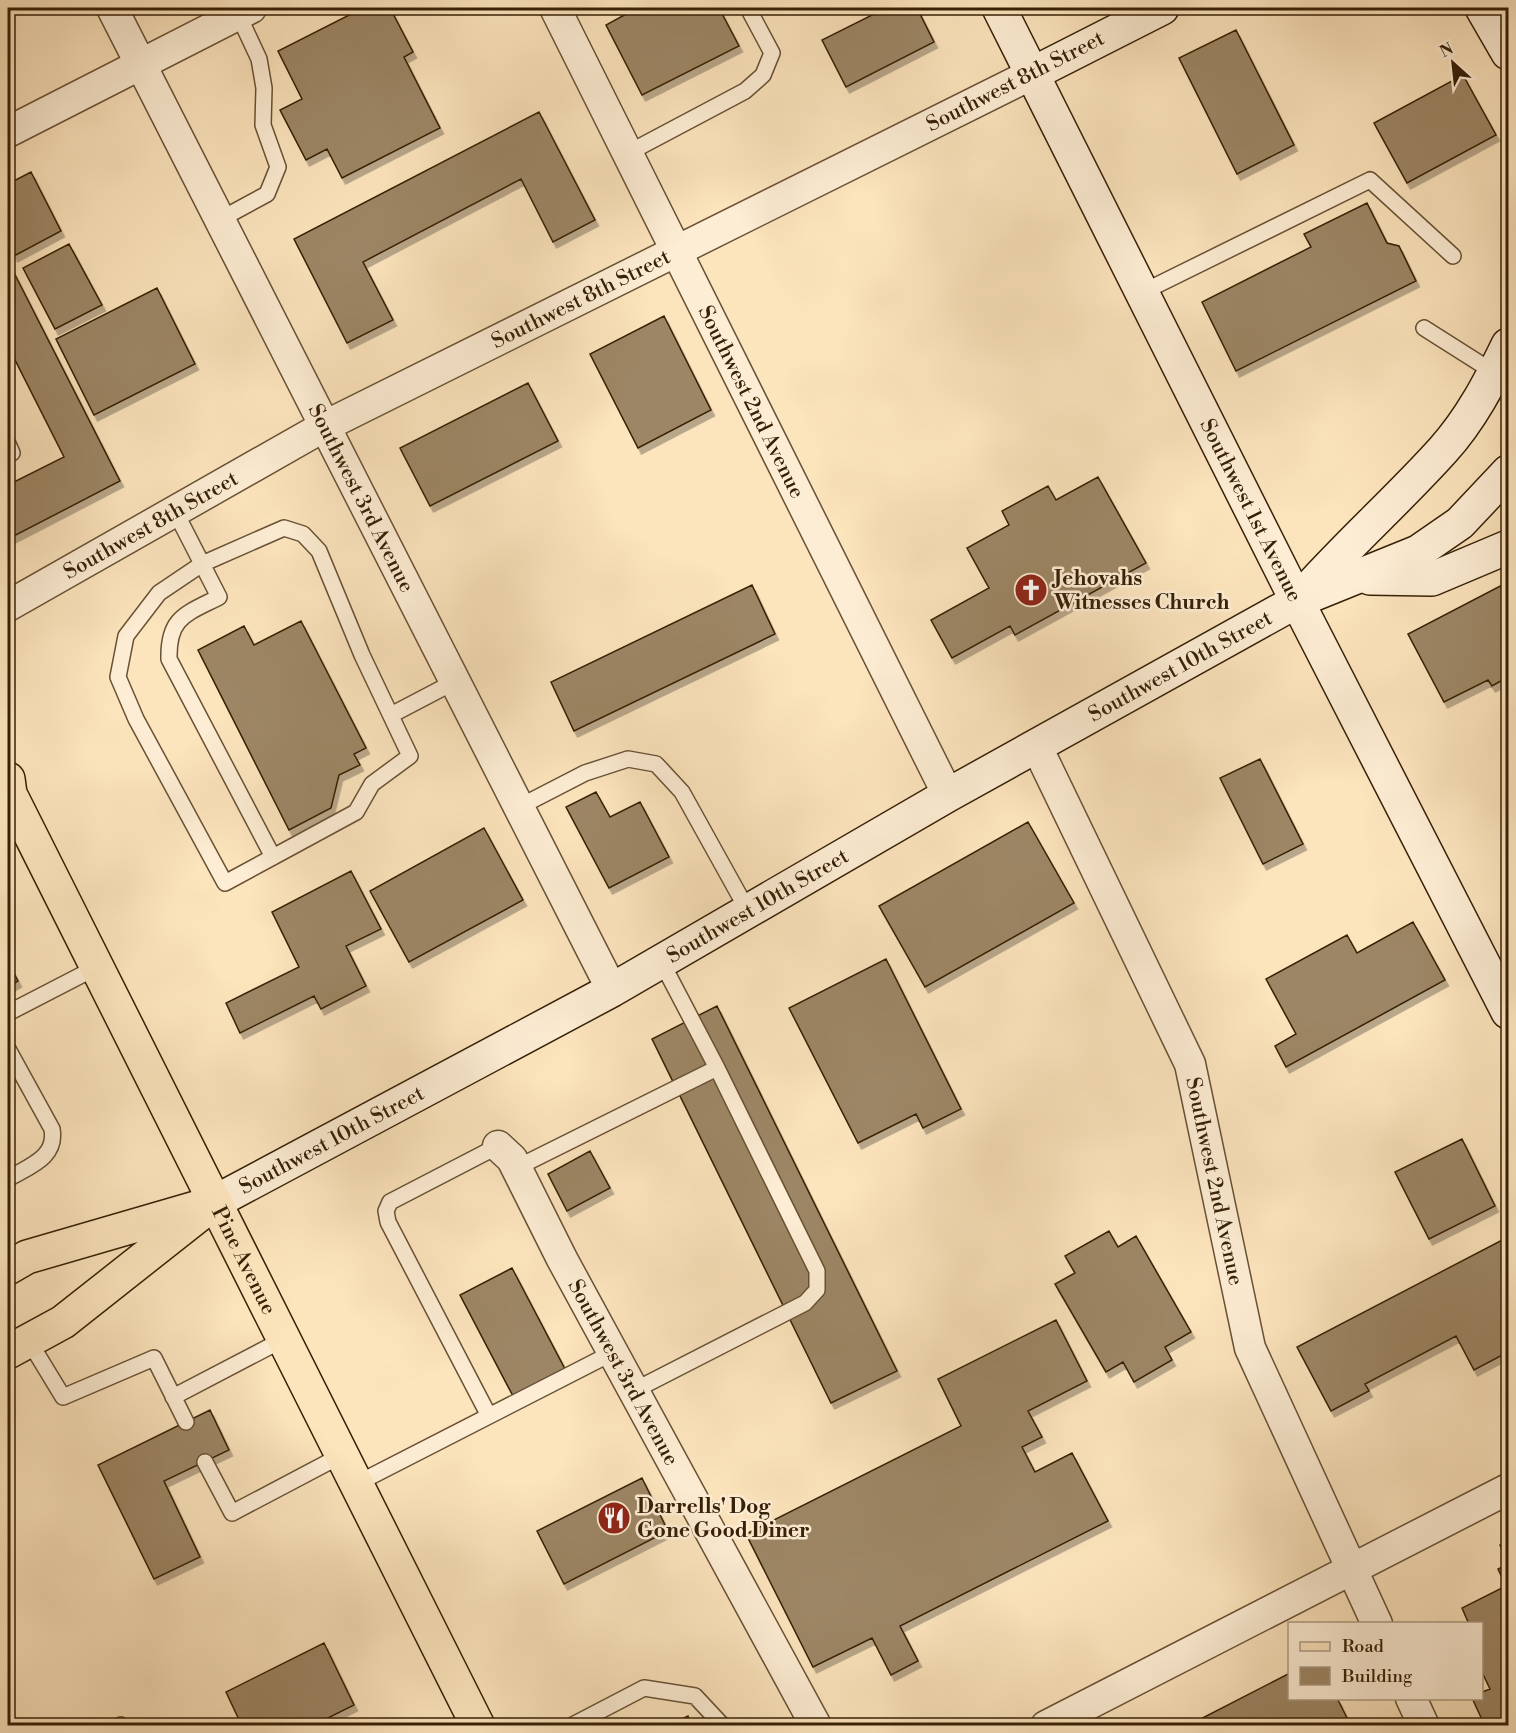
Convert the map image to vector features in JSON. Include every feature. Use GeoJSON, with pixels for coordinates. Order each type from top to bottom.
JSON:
{"type":"FeatureCollection","features":[{"type":"Feature","properties":{"kind":"main road","name":"Southwest 1st Avenue"},"geometry":{"type":"LineString","coordinates":[[999,8],[1034,73],[1297,601],[1509,1012]]}},
{"type":"Feature","properties":{"kind":"main road","name":"Southwest 8th Street"},"geometry":{"type":"LineString","coordinates":[[1034,73],[1162,8]]}},
{"type":"Feature","properties":{"kind":"main road"},"geometry":{"type":"LineString","coordinates":[[1482,8],[1507,49]]}},
{"type":"Feature","properties":{"kind":"main road","name":"Southwest 10th Street"},"geometry":{"type":"LineString","coordinates":[[1297,601],[1347,546],[1444,449],[1484,395],[1502,359]]}},
{"type":"Feature","properties":{"kind":"main road","name":"Southwest 10th Street"},"geometry":{"type":"LineString","coordinates":[[18,1346],[63,1322],[215,1202],[612,990],[1036,745],[1297,601],[1418,552],[1460,523],[1509,472]]}},
{"type":"Feature","properties":{"kind":"main road"},"geometry":{"type":"LineString","coordinates":[[1353,578],[1432,579],[1509,547]]}},
{"type":"Feature","properties":{"kind":"main road","name":"Pine Avenue"},"geometry":{"type":"LineString","coordinates":[[8,788],[478,1725]]}},
{"type":"Feature","properties":{"kind":"main road","name":"Southwest 10th Street"},"geometry":{"type":"LineString","coordinates":[[8,1268],[27,1257],[215,1202]]}},
{"type":"Feature","properties":{"kind":"street","name":"Southwest 3rd Avenue"},"geometry":{"type":"LineString","coordinates":[[112,8],[323,427],[612,990]]}},
{"type":"Feature","properties":{"kind":"street","name":"Southwest 2nd Avenue"},"geometry":{"type":"LineString","coordinates":[[564,10],[628,153],[948,795]]}},
{"type":"Feature","properties":{"kind":"street"},"geometry":{"type":"LineString","coordinates":[[8,132],[140,62],[244,11]]}},
{"type":"Feature","properties":{"kind":"street","name":"Southwest 8th Street"},"geometry":{"type":"LineString","coordinates":[[8,606],[323,427],[1034,73]]}},
{"type":"Feature","properties":{"kind":"street","name":"Southwest 2nd Avenue"},"geometry":{"type":"LineString","coordinates":[[1036,745],[1190,1064],[1250,1348],[1377,1622]]}},
{"type":"Feature","properties":{"kind":"street","name":"Southwest 3rd Avenue"},"geometry":{"type":"LineString","coordinates":[[507,1157],[816,1725]]}},
{"type":"Feature","properties":{"kind":"street"},"geometry":{"type":"LineString","coordinates":[[1046,1725],[1509,1490]]}},
{"type":"Feature","properties":{"kind":"street"},"geometry":{"type":"LineString","coordinates":[[1412,1700],[1424,1725]]}},
{"type":"Feature","properties":{"kind":"lane"},"geometry":{"type":"LineString","coordinates":[[628,153],[745,91],[763,75],[772,53],[748,8]]}},
{"type":"Feature","properties":{"kind":"lane"},"geometry":{"type":"LineString","coordinates":[[219,220],[267,194],[278,168],[263,125],[264,88],[259,59],[244,11]]}},
{"type":"Feature","properties":{"kind":"lane"},"geometry":{"type":"LineString","coordinates":[[1143,292],[1370,180],[1453,256]]}},
{"type":"Feature","properties":{"kind":"lane"},"geometry":{"type":"LineString","coordinates":[[1424,327],[1502,359]]}},
{"type":"Feature","properties":{"kind":"lane"},"geometry":{"type":"LineString","coordinates":[[175,511],[219,597],[182,616],[168,637],[169,659],[273,857]]}},
{"type":"Feature","properties":{"kind":"lane"},"geometry":{"type":"LineString","coordinates":[[284,528],[303,534],[319,551],[391,716],[410,756],[372,784],[356,812],[225,883],[136,719],[118,676],[126,636],[159,593],[202,564],[284,528]]}},
{"type":"Feature","properties":{"kind":"lane"},"geometry":{"type":"LineString","coordinates":[[391,716],[454,682]]}},
{"type":"Feature","properties":{"kind":"lane"},"geometry":{"type":"LineString","coordinates":[[519,807],[585,773],[628,759],[656,764],[682,792],[748,911]]}},
{"type":"Feature","properties":{"kind":"lane"},"geometry":{"type":"LineString","coordinates":[[635,1390],[805,1303],[817,1290],[817,1270],[717,1068],[661,962]]}},
{"type":"Feature","properties":{"kind":"lane"},"geometry":{"type":"LineString","coordinates":[[8,1013],[97,967]]}},
{"type":"Feature","properties":{"kind":"lane"},"geometry":{"type":"LineString","coordinates":[[8,1049],[52,1128],[54,1142],[47,1155],[8,1179]]}},
{"type":"Feature","properties":{"kind":"lane"},"geometry":{"type":"LineString","coordinates":[[488,1414],[388,1222],[386,1211],[390,1202],[507,1157],[717,1068]]}},
{"type":"Feature","properties":{"kind":"lane"},"geometry":{"type":"LineString","coordinates":[[173,1397],[284,1339]]}},
{"type":"Feature","properties":{"kind":"lane"},"geometry":{"type":"LineString","coordinates":[[18,1346],[63,1397],[154,1358],[186,1422]]}},
{"type":"Feature","properties":{"kind":"lane"},"geometry":{"type":"LineString","coordinates":[[358,1483],[488,1414],[614,1352]]}},
{"type":"Feature","properties":{"kind":"lane"},"geometry":{"type":"LineString","coordinates":[[205,1461],[232,1513],[342,1455]]}},
{"type":"Feature","properties":{"kind":"lane"},"geometry":{"type":"LineString","coordinates":[[571,1725],[644,1688],[695,1696],[723,1725]]}},
{"type":"Feature","properties":{"kind":"building"},"geometry":{"type":"Polygon","coordinates":[[[363,8],[390,8],[413,52],[404,57],[440,128],[342,178],[327,149],[306,160],[280,110],[302,99],[278,51],[363,8]]]}},
{"type":"Feature","properties":{"kind":"building"},"geometry":{"type":"Polygon","coordinates":[[[628,8],[719,8],[739,46],[642,95],[606,25],[630,12],[628,8]]]}},
{"type":"Feature","properties":{"kind":"building"},"geometry":{"type":"Polygon","coordinates":[[[886,8],[917,8],[934,42],[846,87],[822,40],[886,8]]]}},
{"type":"Feature","properties":{"kind":"building"},"geometry":{"type":"Polygon","coordinates":[[[1236,30],[1294,145],[1237,174],[1179,58],[1236,30]]]}},
{"type":"Feature","properties":{"kind":"building"},"geometry":{"type":"Polygon","coordinates":[[[1463,75],[1496,135],[1407,183],[1374,123],[1463,75]]]}},
{"type":"Feature","properties":{"kind":"building"},"geometry":{"type":"Polygon","coordinates":[[[539,112],[595,220],[553,242],[521,179],[363,262],[393,320],[347,343],[294,239],[539,112]]]}},
{"type":"Feature","properties":{"kind":"building"},"geometry":{"type":"Polygon","coordinates":[[[31,172],[61,231],[14,256],[8,243],[8,184],[31,172]]]}},
{"type":"Feature","properties":{"kind":"building"},"geometry":{"type":"Polygon","coordinates":[[[1367,203],[1387,243],[1399,246],[1416,281],[1236,371],[1202,302],[1311,247],[1304,234],[1367,203]]]}},
{"type":"Feature","properties":{"kind":"building"},"geometry":{"type":"Polygon","coordinates":[[[69,244],[102,305],[55,329],[23,268],[69,244]]]}},
{"type":"Feature","properties":{"kind":"building"},"geometry":{"type":"Polygon","coordinates":[[[8,261],[120,481],[8,539],[8,485],[64,457],[8,346],[8,261]]]}},
{"type":"Feature","properties":{"kind":"building"},"geometry":{"type":"Polygon","coordinates":[[[157,288],[195,364],[94,415],[56,339],[157,288]]]}},
{"type":"Feature","properties":{"kind":"building"},"geometry":{"type":"Polygon","coordinates":[[[664,316],[711,410],[638,448],[590,354],[664,316]]]}},
{"type":"Feature","properties":{"kind":"building"},"geometry":{"type":"Polygon","coordinates":[[[528,383],[558,441],[430,506],[400,448],[528,383]]]}},
{"type":"Feature","properties":{"kind":"building"},"geometry":{"type":"Polygon","coordinates":[[[1098,477],[1146,563],[1015,635],[1010,626],[952,658],[931,620],[989,588],[967,548],[1009,525],[1002,511],[1048,486],[1056,500],[1098,477]]]}},
{"type":"Feature","properties":{"kind":"building"},"geometry":{"type":"Polygon","coordinates":[[[1508,582],[1508,677],[1492,686],[1488,680],[1444,702],[1408,634],[1508,582]]]}},
{"type":"Feature","properties":{"kind":"building"},"geometry":{"type":"Polygon","coordinates":[[[752,585],[775,634],[574,731],[551,682],[752,585]]]}},
{"type":"Feature","properties":{"kind":"building"},"geometry":{"type":"Polygon","coordinates":[[[301,621],[366,748],[354,754],[360,765],[339,775],[331,808],[289,830],[198,650],[244,626],[254,645],[301,621]]]}},
{"type":"Feature","properties":{"kind":"building"},"geometry":{"type":"Polygon","coordinates":[[[1260,759],[1303,844],[1263,864],[1220,778],[1260,759]]]}},
{"type":"Feature","properties":{"kind":"building"},"geometry":{"type":"Polygon","coordinates":[[[596,792],[610,817],[640,802],[669,857],[609,888],[566,807],[596,792]]]}},
{"type":"Feature","properties":{"kind":"building"},"geometry":{"type":"Polygon","coordinates":[[[1028,822],[1074,903],[925,987],[879,906],[1028,822]]]}},
{"type":"Feature","properties":{"kind":"building"},"geometry":{"type":"Polygon","coordinates":[[[484,828],[523,900],[409,962],[370,891],[484,828]]]}},
{"type":"Feature","properties":{"kind":"building"},"geometry":{"type":"Polygon","coordinates":[[[351,871],[381,929],[346,946],[366,986],[321,1009],[314,996],[240,1033],[226,1003],[299,967],[272,912],[351,871]]]}},
{"type":"Feature","properties":{"kind":"building"},"geometry":{"type":"Polygon","coordinates":[[[1413,922],[1445,980],[1286,1067],[1275,1046],[1296,1034],[1266,979],[1347,935],[1357,953],[1413,922]]]}},
{"type":"Feature","properties":{"kind":"building"},"geometry":{"type":"Polygon","coordinates":[[[886,959],[961,1109],[923,1128],[916,1114],[858,1143],[789,1008],[886,959]]]}},
{"type":"Feature","properties":{"kind":"building"},"geometry":{"type":"Polygon","coordinates":[[[8,962],[18,981],[8,987],[8,962]]]}},
{"type":"Feature","properties":{"kind":"building"},"geometry":{"type":"Polygon","coordinates":[[[717,1006],[897,1371],[831,1403],[652,1039],[717,1006]]]}},
{"type":"Feature","properties":{"kind":"building"},"geometry":{"type":"Polygon","coordinates":[[[1462,1139],[1495,1206],[1429,1239],[1395,1172],[1462,1139]]]}},
{"type":"Feature","properties":{"kind":"building"},"geometry":{"type":"Polygon","coordinates":[[[590,1151],[610,1188],[567,1211],[548,1174],[590,1151]]]}},
{"type":"Feature","properties":{"kind":"building"},"geometry":{"type":"Polygon","coordinates":[[[1109,1231],[1118,1247],[1136,1236],[1191,1332],[1165,1347],[1172,1360],[1134,1382],[1123,1362],[1106,1372],[1055,1284],[1075,1273],[1065,1256],[1109,1231]]]}},
{"type":"Feature","properties":{"kind":"building"},"geometry":{"type":"Polygon","coordinates":[[[1508,1237],[1508,1352],[1474,1370],[1456,1336],[1365,1384],[1369,1391],[1331,1411],[1297,1347],[1508,1237]]]}},
{"type":"Feature","properties":{"kind":"building"},"geometry":{"type":"Polygon","coordinates":[[[512,1268],[565,1369],[513,1396],[460,1295],[512,1268]]]}},
{"type":"Feature","properties":{"kind":"building"},"geometry":{"type":"Polygon","coordinates":[[[1056,1320],[1087,1381],[1028,1411],[1042,1437],[1022,1447],[1035,1472],[1072,1453],[1108,1521],[900,1626],[918,1661],[891,1675],[872,1638],[813,1667],[746,1534],[961,1426],[938,1379],[1056,1320]]]}},
{"type":"Feature","properties":{"kind":"building"},"geometry":{"type":"Polygon","coordinates":[[[210,1410],[229,1450],[164,1481],[200,1557],[154,1579],[98,1465],[210,1410]]]}},
{"type":"Feature","properties":{"kind":"building"},"geometry":{"type":"Polygon","coordinates":[[[642,1478],[668,1531],[564,1584],[537,1531],[642,1478]]]}},
{"type":"Feature","properties":{"kind":"building"},"geometry":{"type":"Polygon","coordinates":[[[1508,1541],[1508,1563],[1500,1545],[1508,1541]]]}},
{"type":"Feature","properties":{"kind":"building"},"geometry":{"type":"Polygon","coordinates":[[[1508,1564],[1508,1726],[1485,1726],[1473,1700],[1483,1700],[1483,1692],[1490,1689],[1483,1674],[1483,1622],[1468,1622],[1462,1608],[1506,1586],[1498,1569],[1508,1564]]]}},
{"type":"Feature","properties":{"kind":"building"},"geometry":{"type":"Polygon","coordinates":[[[324,1643],[354,1705],[312,1726],[242,1726],[226,1692],[324,1643]]]}},
{"type":"Feature","properties":{"kind":"building"},"geometry":{"type":"Polygon","coordinates":[[[1288,1674],[1288,1700],[1338,1700],[1351,1726],[1187,1726],[1288,1674]]]}},
{"type":"Feature","properties":{"kind":"building"},"geometry":{"type":"Polygon","coordinates":[[[688,1716],[692,1726],[667,1726],[688,1716]]]}},
{"type":"Feature","properties":{"kind":"building"},"geometry":{"type":"Polygon","coordinates":[[[344,1719],[347,1726],[332,1726],[344,1719]]]}},
{"type":"Feature","properties":{"kind":"place","name":"Jehovahs Witnesses Church"},"geometry":{"type":"Point","coordinates":[1031,590]}},
{"type":"Feature","properties":{"kind":"place","name":"Darrells' Dog Gone Good Diner"},"geometry":{"type":"Point","coordinates":[614,1518]}}]}
